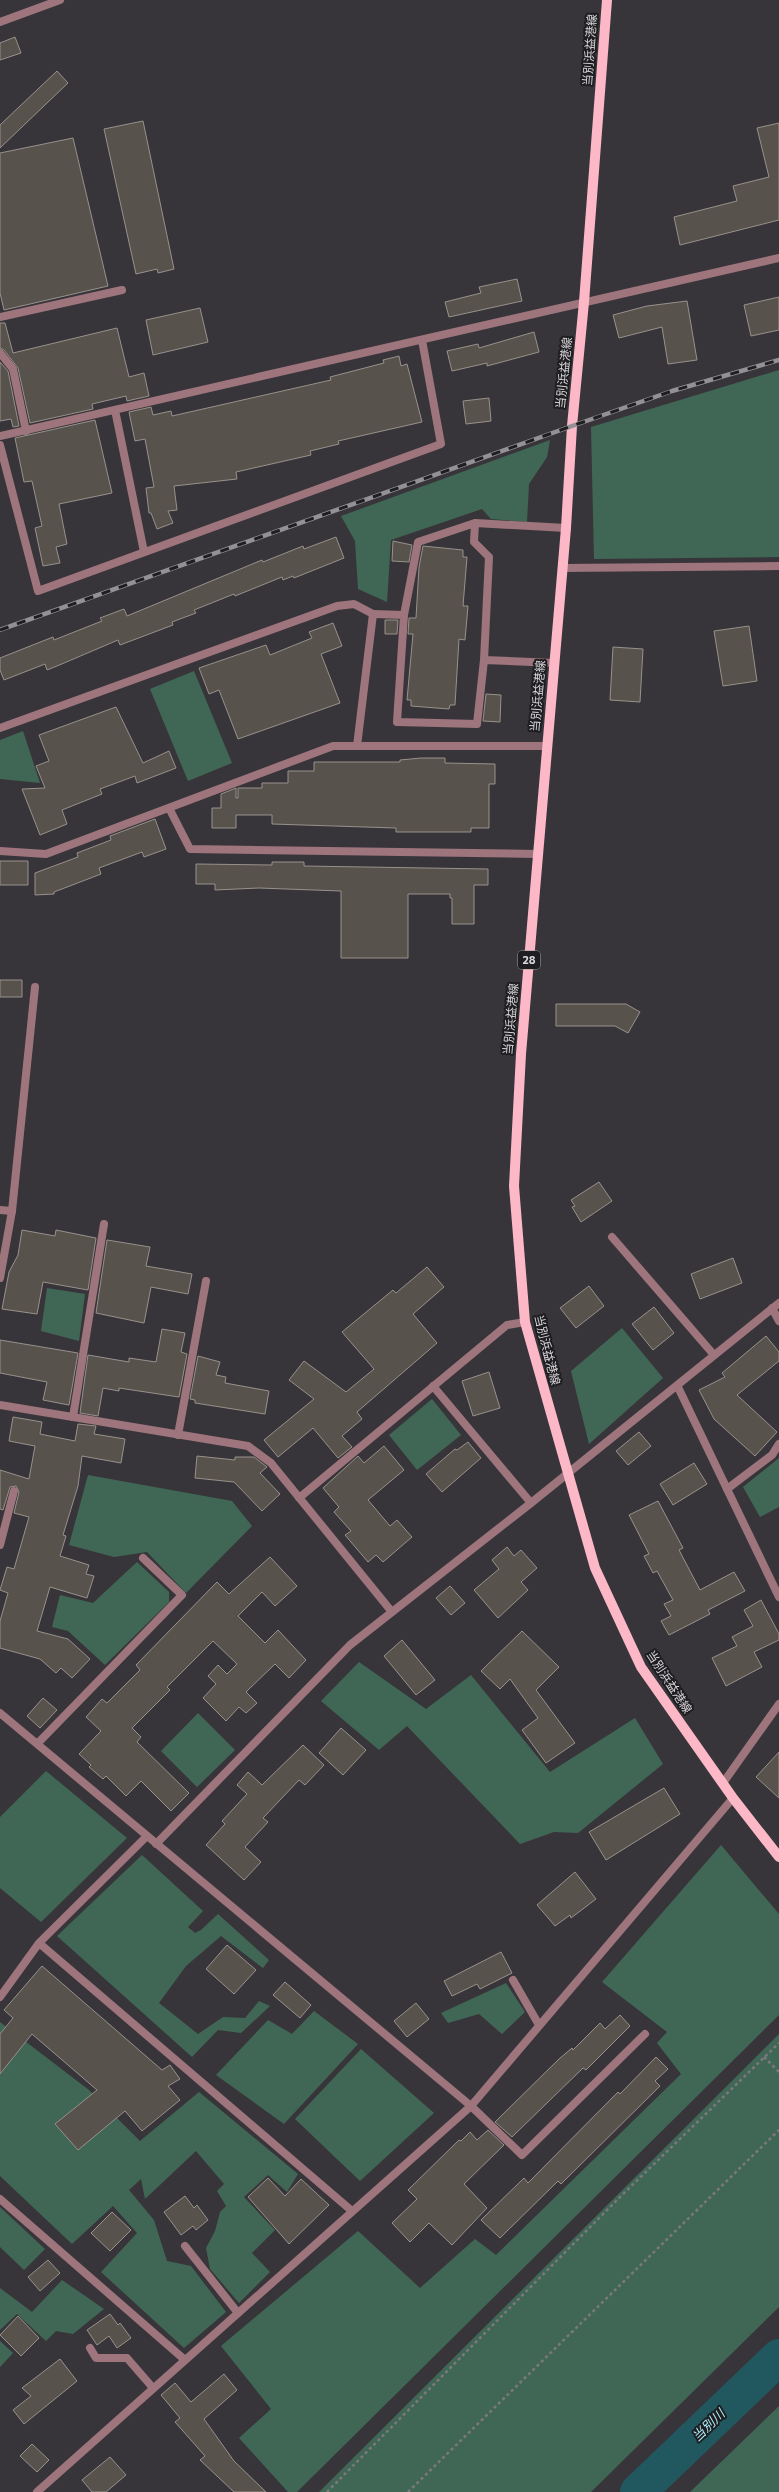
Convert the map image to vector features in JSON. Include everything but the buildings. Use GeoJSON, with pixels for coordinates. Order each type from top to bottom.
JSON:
{"type":"FeatureCollection","features":[{"type":"Feature","properties":{"kind":"main road","name":"当別浜益港線"},"geometry":{"type":"LineString","coordinates":[[607,0],[584,302],[572,426],[566,528],[521,1054],[514,1186],[525,1322],[537,1369],[569,1471],[596,1568],[641,1667],[733,1798],[779,1857]]}},
{"type":"Feature","properties":{"kind":"street"},"geometry":{"type":"LineString","coordinates":[[0,22],[60,0]]}},
{"type":"Feature","properties":{"kind":"street"},"geometry":{"type":"LineString","coordinates":[[0,436],[779,258]]}},
{"type":"Feature","properties":{"kind":"street"},"geometry":{"type":"LineString","coordinates":[[0,317],[122,290]]}},
{"type":"Feature","properties":{"kind":"street"},"geometry":{"type":"LineString","coordinates":[[0,445],[38,591],[441,444],[422,340]]}},
{"type":"Feature","properties":{"kind":"street"},"geometry":{"type":"LineString","coordinates":[[0,353],[13,369],[26,430]]}},
{"type":"Feature","properties":{"kind":"street"},"geometry":{"type":"LineString","coordinates":[[115,410],[144,552]]}},
{"type":"Feature","properties":{"kind":"street"},"geometry":{"type":"LineString","coordinates":[[476,523],[474,542],[489,557],[484,660],[477,724],[397,722],[404,615],[418,542],[476,523],[566,528]]}},
{"type":"Feature","properties":{"kind":"street"},"geometry":{"type":"LineString","coordinates":[[562,568],[779,566]]}},
{"type":"Feature","properties":{"kind":"street"},"geometry":{"type":"LineString","coordinates":[[0,728],[337,606],[354,604],[372,614],[404,615]]}},
{"type":"Feature","properties":{"kind":"street"},"geometry":{"type":"LineString","coordinates":[[357,746],[372,614]]}},
{"type":"Feature","properties":{"kind":"street"},"geometry":{"type":"LineString","coordinates":[[484,660],[554,663]]}},
{"type":"Feature","properties":{"kind":"street"},"geometry":{"type":"LineString","coordinates":[[0,851],[46,854],[333,746],[547,746]]}},
{"type":"Feature","properties":{"kind":"street"},"geometry":{"type":"LineString","coordinates":[[168,808],[190,849],[538,854]]}},
{"type":"Feature","properties":{"kind":"street"},"geometry":{"type":"LineString","coordinates":[[0,1278],[12,1211],[35,987]]}},
{"type":"Feature","properties":{"kind":"street"},"geometry":{"type":"LineString","coordinates":[[0,1210],[12,1211]]}},
{"type":"Feature","properties":{"kind":"street"},"geometry":{"type":"LineString","coordinates":[[73,1417],[104,1224]]}},
{"type":"Feature","properties":{"kind":"street"},"geometry":{"type":"LineString","coordinates":[[612,1237],[714,1355]]}},
{"type":"Feature","properties":{"kind":"street"},"geometry":{"type":"LineString","coordinates":[[178,1434],[206,1281]]}},
{"type":"Feature","properties":{"kind":"street"},"geometry":{"type":"LineString","coordinates":[[156,1844],[350,1645],[531,1503],[776,1305],[779,1321]]}},
{"type":"Feature","properties":{"kind":"street"},"geometry":{"type":"LineString","coordinates":[[299,1498],[506,1325],[525,1322]]}},
{"type":"Feature","properties":{"kind":"street"},"geometry":{"type":"LineString","coordinates":[[676,1385],[779,1597]]}},
{"type":"Feature","properties":{"kind":"street"},"geometry":{"type":"LineString","coordinates":[[433,1386],[531,1503]]}},
{"type":"Feature","properties":{"kind":"street"},"geometry":{"type":"LineString","coordinates":[[0,1405],[248,1446],[271,1463],[392,1612]]}},
{"type":"Feature","properties":{"kind":"street"},"geometry":{"type":"LineString","coordinates":[[727,1489],[772,1455],[779,1444]]}},
{"type":"Feature","properties":{"kind":"street"},"geometry":{"type":"LineString","coordinates":[[0,1545],[14,1492]]}},
{"type":"Feature","properties":{"kind":"street"},"geometry":{"type":"LineString","coordinates":[[38,1743],[182,1595],[143,1558]]}},
{"type":"Feature","properties":{"kind":"street"},"geometry":{"type":"LineString","coordinates":[[723,1783],[779,1704]]}},
{"type":"Feature","properties":{"kind":"street"},"geometry":{"type":"LineString","coordinates":[[0,1713],[38,1743],[156,1844],[471,2106],[522,2155],[645,2034]]}},
{"type":"Feature","properties":{"kind":"street"},"geometry":{"type":"LineString","coordinates":[[36,2492],[471,2106],[733,1798]]}},
{"type":"Feature","properties":{"kind":"street"},"geometry":{"type":"LineString","coordinates":[[0,1997],[39,1943],[147,1836]]}},
{"type":"Feature","properties":{"kind":"street"},"geometry":{"type":"LineString","coordinates":[[39,1943],[352,2211]]}},
{"type":"Feature","properties":{"kind":"street"},"geometry":{"type":"LineString","coordinates":[[513,1980],[539,2026]]}},
{"type":"Feature","properties":{"kind":"street"},"geometry":{"type":"LineString","coordinates":[[0,2199],[185,2360]]}},
{"type":"Feature","properties":{"kind":"street"},"geometry":{"type":"LineString","coordinates":[[184,2246],[238,2313]]}},
{"type":"Feature","properties":{"kind":"street"},"geometry":{"type":"LineString","coordinates":[[90,2348],[96,2358],[127,2358],[154,2388]]}},
{"type":"Feature","properties":{"kind":"path"},"geometry":{"type":"LineString","coordinates":[[327,2492],[621,2196],[779,2043]]}},
{"type":"Feature","properties":{"kind":"path"},"geometry":{"type":"LineString","coordinates":[[764,2057],[779,2072]]}},
{"type":"Feature","properties":{"kind":"path"},"geometry":{"type":"LineString","coordinates":[[408,2492],[779,2130]]}},
{"type":"Feature","properties":{"kind":"green space"},"geometry":{"type":"Polygon","coordinates":[[[779,370],[779,557],[594,559],[591,427],[779,370]]]}},
{"type":"Feature","properties":{"kind":"green space"},"geometry":{"type":"Polygon","coordinates":[[[550,440],[547,457],[529,484],[527,522],[491,519],[482,509],[391,540],[387,602],[358,589],[355,541],[341,516],[550,440]]]}},
{"type":"Feature","properties":{"kind":"green space"},"geometry":{"type":"Polygon","coordinates":[[[194,671],[232,763],[188,781],[150,689],[194,671]]]}},
{"type":"Feature","properties":{"kind":"green space"},"geometry":{"type":"Polygon","coordinates":[[[23,731],[40,783],[0,779],[0,740],[23,731]]]}},
{"type":"Feature","properties":{"kind":"green space"},"geometry":{"type":"Polygon","coordinates":[[[47,1288],[85,1294],[79,1341],[41,1331],[47,1288]]]}},
{"type":"Feature","properties":{"kind":"green space"},"geometry":{"type":"Polygon","coordinates":[[[622,1328],[663,1378],[589,1444],[571,1371],[622,1328]]]}},
{"type":"Feature","properties":{"kind":"green space"},"geometry":{"type":"Polygon","coordinates":[[[432,1399],[461,1435],[417,1470],[389,1435],[432,1399]]]}},
{"type":"Feature","properties":{"kind":"green space"},"geometry":{"type":"Polygon","coordinates":[[[779,1458],[779,1507],[760,1517],[743,1487],[779,1458]]]}},
{"type":"Feature","properties":{"kind":"green space"},"geometry":{"type":"Polygon","coordinates":[[[88,1475],[232,1501],[252,1526],[186,1593],[147,1552],[114,1557],[69,1545],[88,1475]]]}},
{"type":"Feature","properties":{"kind":"green space"},"geometry":{"type":"Polygon","coordinates":[[[137,1562],[169,1592],[169,1602],[105,1665],[68,1631],[52,1627],[60,1595],[93,1603],[137,1562]]]}},
{"type":"Feature","properties":{"kind":"green space"},"geometry":{"type":"Polygon","coordinates":[[[359,1662],[426,1709],[471,1675],[550,1772],[635,1718],[663,1764],[578,1833],[554,1832],[520,1844],[407,1726],[379,1750],[321,1701],[359,1662]]]}},
{"type":"Feature","properties":{"kind":"green space"},"geometry":{"type":"Polygon","coordinates":[[[198,1713],[235,1750],[197,1787],[161,1751],[198,1713]]]}},
{"type":"Feature","properties":{"kind":"green space"},"geometry":{"type":"Polygon","coordinates":[[[46,1771],[127,1838],[41,1922],[0,1888],[0,1817],[46,1771]]]}},
{"type":"Feature","properties":{"kind":"green space"},"geometry":{"type":"Polygon","coordinates":[[[721,1845],[779,1914],[779,2015],[297,2492],[288,2492],[239,2438],[271,2409],[221,2346],[358,2231],[420,2288],[475,2239],[496,2255],[681,2074],[657,2043],[667,2032],[602,1982],[721,1845]]]}},
{"type":"Feature","properties":{"kind":"green space"},"geometry":{"type":"Polygon","coordinates":[[[142,1855],[203,1911],[188,1927],[195,1933],[201,1930],[218,1914],[269,1960],[263,1968],[221,1936],[186,1966],[159,2003],[198,2034],[223,2017],[245,2018],[259,2001],[270,2006],[241,2033],[218,2030],[192,2057],[57,1936],[142,1855]]]}},
{"type":"Feature","properties":{"kind":"green space"},"geometry":{"type":"Polygon","coordinates":[[[506,1983],[525,2012],[502,2034],[479,2014],[448,2023],[441,2013],[506,1983]]]}},
{"type":"Feature","properties":{"kind":"green space"},"geometry":{"type":"Polygon","coordinates":[[[314,2011],[358,2044],[284,2124],[216,2075],[268,2020],[292,2034],[314,2011]]]}},
{"type":"Feature","properties":{"kind":"green space"},"geometry":{"type":"Polygon","coordinates":[[[0,2022],[89,2090],[140,2141],[199,2092],[298,2174],[287,2192],[268,2175],[244,2197],[275,2230],[252,2253],[270,2272],[239,2303],[210,2269],[206,2248],[215,2231],[220,2212],[226,2206],[217,2191],[224,2184],[196,2151],[145,2199],[141,2179],[129,2190],[154,2220],[167,2261],[191,2266],[226,2312],[184,2348],[101,2272],[137,2233],[113,2206],[72,2244],[0,2176],[0,2022]]]}},
{"type":"Feature","properties":{"kind":"green space"},"geometry":{"type":"Polygon","coordinates":[[[779,2034],[779,2307],[591,2492],[319,2492],[779,2034]]]}},
{"type":"Feature","properties":{"kind":"green space"},"geometry":{"type":"Polygon","coordinates":[[[361,2049],[434,2113],[360,2181],[295,2119],[361,2049]]]}},
{"type":"Feature","properties":{"kind":"green space"},"geometry":{"type":"Polygon","coordinates":[[[0,2207],[45,2249],[24,2270],[0,2247],[0,2207]]]}},
{"type":"Feature","properties":{"kind":"green space"},"geometry":{"type":"Polygon","coordinates":[[[62,2280],[104,2309],[73,2334],[56,2331],[46,2341],[17,2314],[0,2330],[0,2288],[32,2312],[62,2280]]]}},
{"type":"Feature","properties":{"kind":"green space"},"geometry":{"type":"Polygon","coordinates":[[[0,2341],[13,2353],[0,2367],[0,2341]]]}},
{"type":"Feature","properties":{"kind":"green space"},"geometry":{"type":"Polygon","coordinates":[[[779,2406],[779,2492],[690,2492],[779,2406]]]}},
{"type":"Feature","properties":{"kind":"waterway","name":"当別川"},"geometry":{"type":"LineString","coordinates":[[638,2492],[779,2357]]}},
{"type":"Feature","properties":{"kind":"railway"},"geometry":{"type":"LineString","coordinates":[[0,630],[672,391],[779,360]]}}]}
